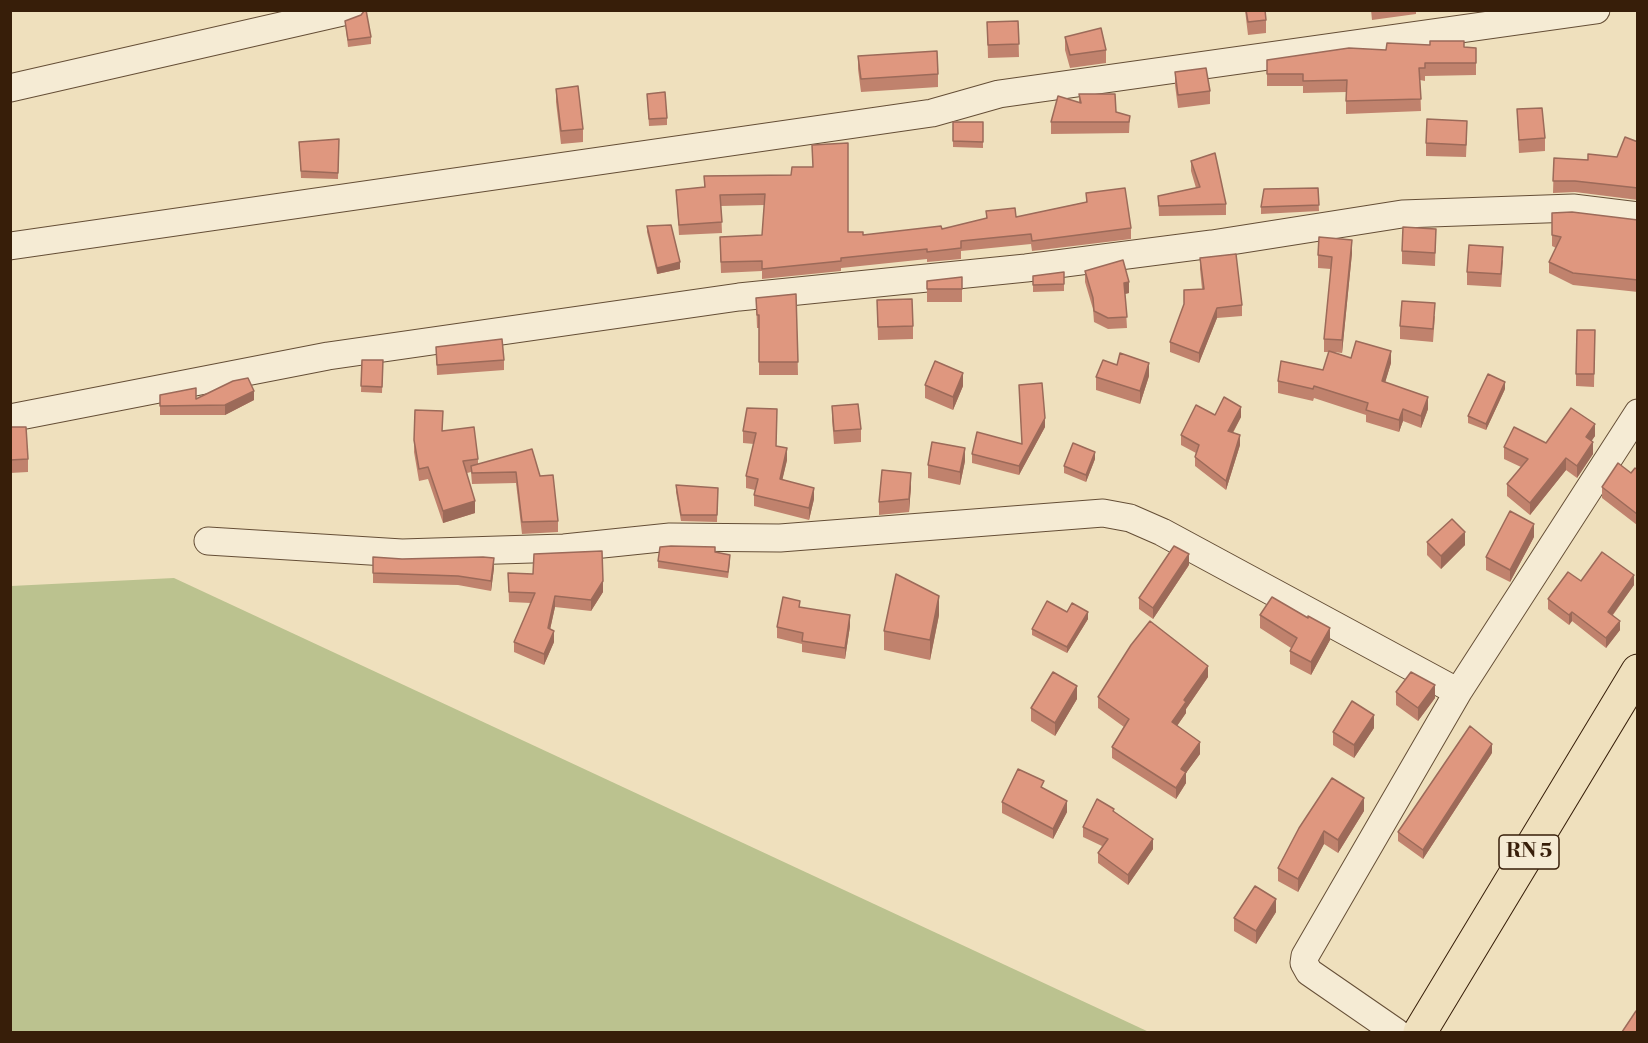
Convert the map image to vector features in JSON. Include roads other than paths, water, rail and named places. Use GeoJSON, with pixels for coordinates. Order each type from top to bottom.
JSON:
{"type":"FeatureCollection","features":[{"type":"Feature","properties":{"kind":"main road","name":"RN 5"},"geometry":{"type":"LineString","coordinates":[[1420,1032],[1638,671]]}},
{"type":"Feature","properties":{"kind":"street"},"geometry":{"type":"LineString","coordinates":[[10,88],[351,10]]}},
{"type":"Feature","properties":{"kind":"street"},"geometry":{"type":"LineString","coordinates":[[10,246],[932,112],[999,94],[1596,10]]}},
{"type":"Feature","properties":{"kind":"street"},"geometry":{"type":"LineString","coordinates":[[10,418],[328,356],[739,297],[1026,268],[1212,244],[1402,214],[1573,208],[1638,216]]}},
{"type":"Feature","properties":{"kind":"street"},"geometry":{"type":"LineString","coordinates":[[1396,1032],[1309,972],[1304,963],[1305,956],[1458,692],[1638,413]]}},
{"type":"Feature","properties":{"kind":"street"},"geometry":{"type":"LineString","coordinates":[[208,541],[402,553],[552,549],[670,537],[780,538],[1104,513],[1130,518],[1162,532],[1458,692]]}}]}
